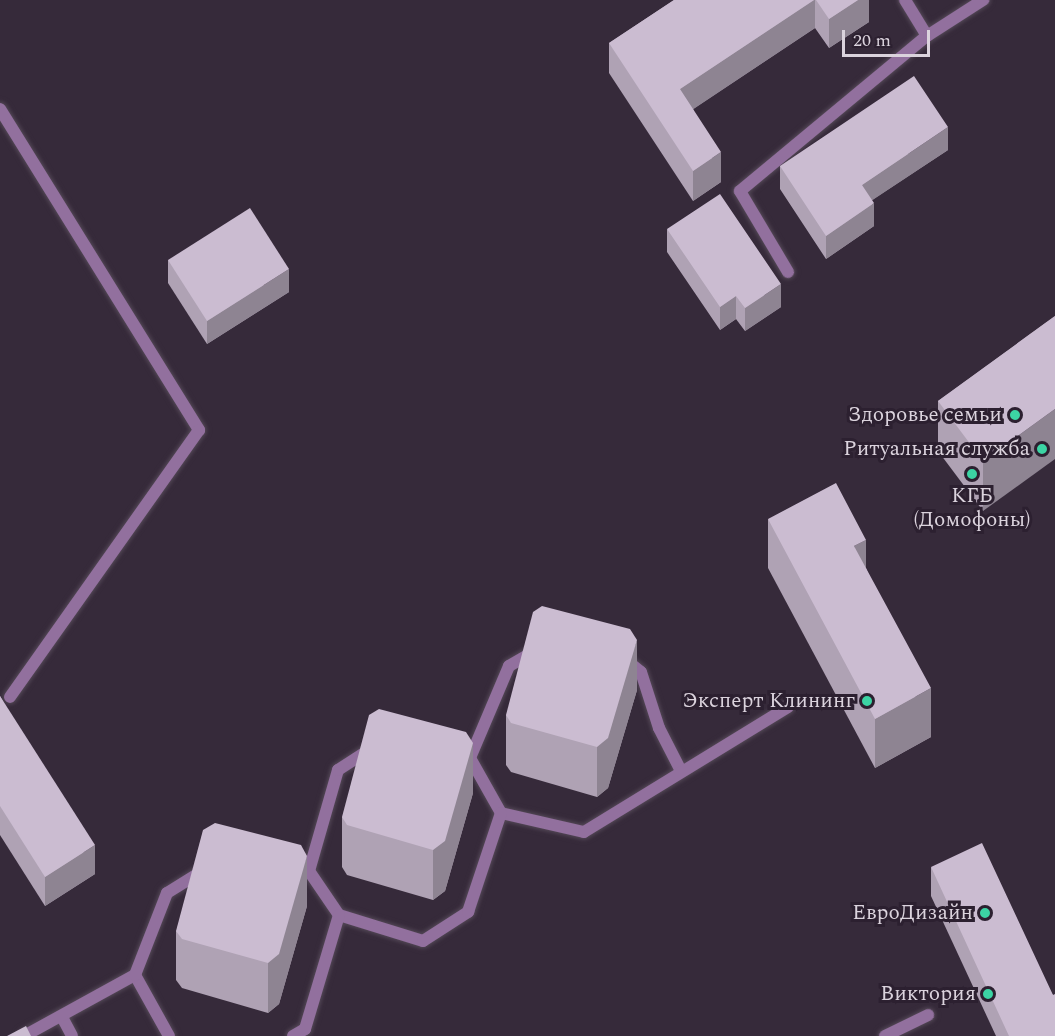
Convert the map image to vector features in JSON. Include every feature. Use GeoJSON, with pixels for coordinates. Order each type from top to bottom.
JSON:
{"type":"FeatureCollection","features":[{"type":"Feature","properties":{"kind":"lane"},"geometry":{"type":"LineString","coordinates":[[905,0],[927,36]]}},
{"type":"Feature","properties":{"kind":"lane"},"geometry":{"type":"LineString","coordinates":[[788,272],[740,191],[927,36],[983,0]]}},
{"type":"Feature","properties":{"kind":"lane"},"geometry":{"type":"LineString","coordinates":[[0,110],[199,430],[10,697]]}},
{"type":"Feature","properties":{"kind":"lane"},"geometry":{"type":"LineString","coordinates":[[470,758],[485,712],[509,666],[545,645]]}},
{"type":"Feature","properties":{"kind":"lane"},"geometry":{"type":"LineString","coordinates":[[616,652],[641,672],[659,728],[681,771]]}},
{"type":"Feature","properties":{"kind":"lane"},"geometry":{"type":"LineString","coordinates":[[449,753],[470,758],[501,813],[584,832],[788,707]]}},
{"type":"Feature","properties":{"kind":"lane"},"geometry":{"type":"LineString","coordinates":[[309,871],[338,770],[387,738]]}},
{"type":"Feature","properties":{"kind":"lane"},"geometry":{"type":"LineString","coordinates":[[277,862],[309,871],[339,915],[423,941],[468,912],[501,813]]}},
{"type":"Feature","properties":{"kind":"lane"},"geometry":{"type":"LineString","coordinates":[[24,1036],[135,975],[166,893],[215,863]]}},
{"type":"Feature","properties":{"kind":"lane"},"geometry":{"type":"LineString","coordinates":[[293,1036],[305,1029],[339,915]]}},
{"type":"Feature","properties":{"kind":"lane"},"geometry":{"type":"LineString","coordinates":[[135,975],[169,1036]]}},
{"type":"Feature","properties":{"kind":"lane"},"geometry":{"type":"LineString","coordinates":[[885,1036],[927,1015]]}},
{"type":"Feature","properties":{"kind":"lane"},"geometry":{"type":"LineString","coordinates":[[62,1017],[72,1036]]}},
{"type":"Feature","properties":{"kind":"building"},"geometry":{"type":"Polygon","coordinates":[[[674,0],[814,0],[680,89],[721,152],[693,171],[609,43],[674,0]]]}},
{"type":"Feature","properties":{"kind":"building"},"geometry":{"type":"Polygon","coordinates":[[[816,0],[858,0],[829,19],[816,0]]]}},
{"type":"Feature","properties":{"kind":"building"},"geometry":{"type":"Polygon","coordinates":[[[914,76],[948,127],[862,185],[874,203],[826,236],[780,166],[914,76]]]}},
{"type":"Feature","properties":{"kind":"building"},"geometry":{"type":"Polygon","coordinates":[[[720,194],[781,284],[745,308],[736,296],[720,307],[667,229],[720,194]]]}},
{"type":"Feature","properties":{"kind":"building"},"geometry":{"type":"Polygon","coordinates":[[[250,208],[289,269],[207,321],[168,260],[250,208]]]}},
{"type":"Feature","properties":{"kind":"building"},"geometry":{"type":"Polygon","coordinates":[[[1055,316],[1055,409],[983,461],[938,401],[1055,316]]]}},
{"type":"Feature","properties":{"kind":"building"},"geometry":{"type":"Polygon","coordinates":[[[836,483],[866,540],[854,546],[931,688],[875,719],[768,519],[836,483]]]}},
{"type":"Feature","properties":{"kind":"building"},"geometry":{"type":"Polygon","coordinates":[[[542,606],[630,629],[637,640],[608,738],[597,747],[511,723],[506,715],[533,612],[542,606]]]}},
{"type":"Feature","properties":{"kind":"building"},"geometry":{"type":"Polygon","coordinates":[[[0,696],[95,845],[45,877],[0,806],[0,696]]]}},
{"type":"Feature","properties":{"kind":"building"},"geometry":{"type":"Polygon","coordinates":[[[379,709],[466,732],[473,743],[445,841],[433,850],[347,825],[342,817],[369,715],[379,709]]]}},
{"type":"Feature","properties":{"kind":"building"},"geometry":{"type":"Polygon","coordinates":[[[215,823],[301,845],[307,856],[279,954],[268,963],[182,939],[176,931],[203,830],[215,823]]]}},
{"type":"Feature","properties":{"kind":"building"},"geometry":{"type":"Polygon","coordinates":[[[982,843],[1053,995],[1055,994],[1055,1036],[1009,1036],[931,867],[982,843]]]}},
{"type":"Feature","properties":{"kind":"building"},"geometry":{"type":"Polygon","coordinates":[[[26,1026],[31,1036],[7,1036],[26,1026]]]}},
{"type":"Feature","properties":{"kind":"place","name":"Здоровье семьи"},"geometry":{"type":"Point","coordinates":[1015,415]}},
{"type":"Feature","properties":{"kind":"place","name":"Ритуальная служба"},"geometry":{"type":"Point","coordinates":[1042,449]}},
{"type":"Feature","properties":{"kind":"place","name":"КГБ (Домофоны)"},"geometry":{"type":"Point","coordinates":[972,474]}},
{"type":"Feature","properties":{"kind":"place","name":"Эксперт Клининг"},"geometry":{"type":"Point","coordinates":[867,701]}},
{"type":"Feature","properties":{"kind":"place","name":"ЕвроДизайн"},"geometry":{"type":"Point","coordinates":[985,913]}},
{"type":"Feature","properties":{"kind":"place","name":"Виктория"},"geometry":{"type":"Point","coordinates":[988,994]}}]}
